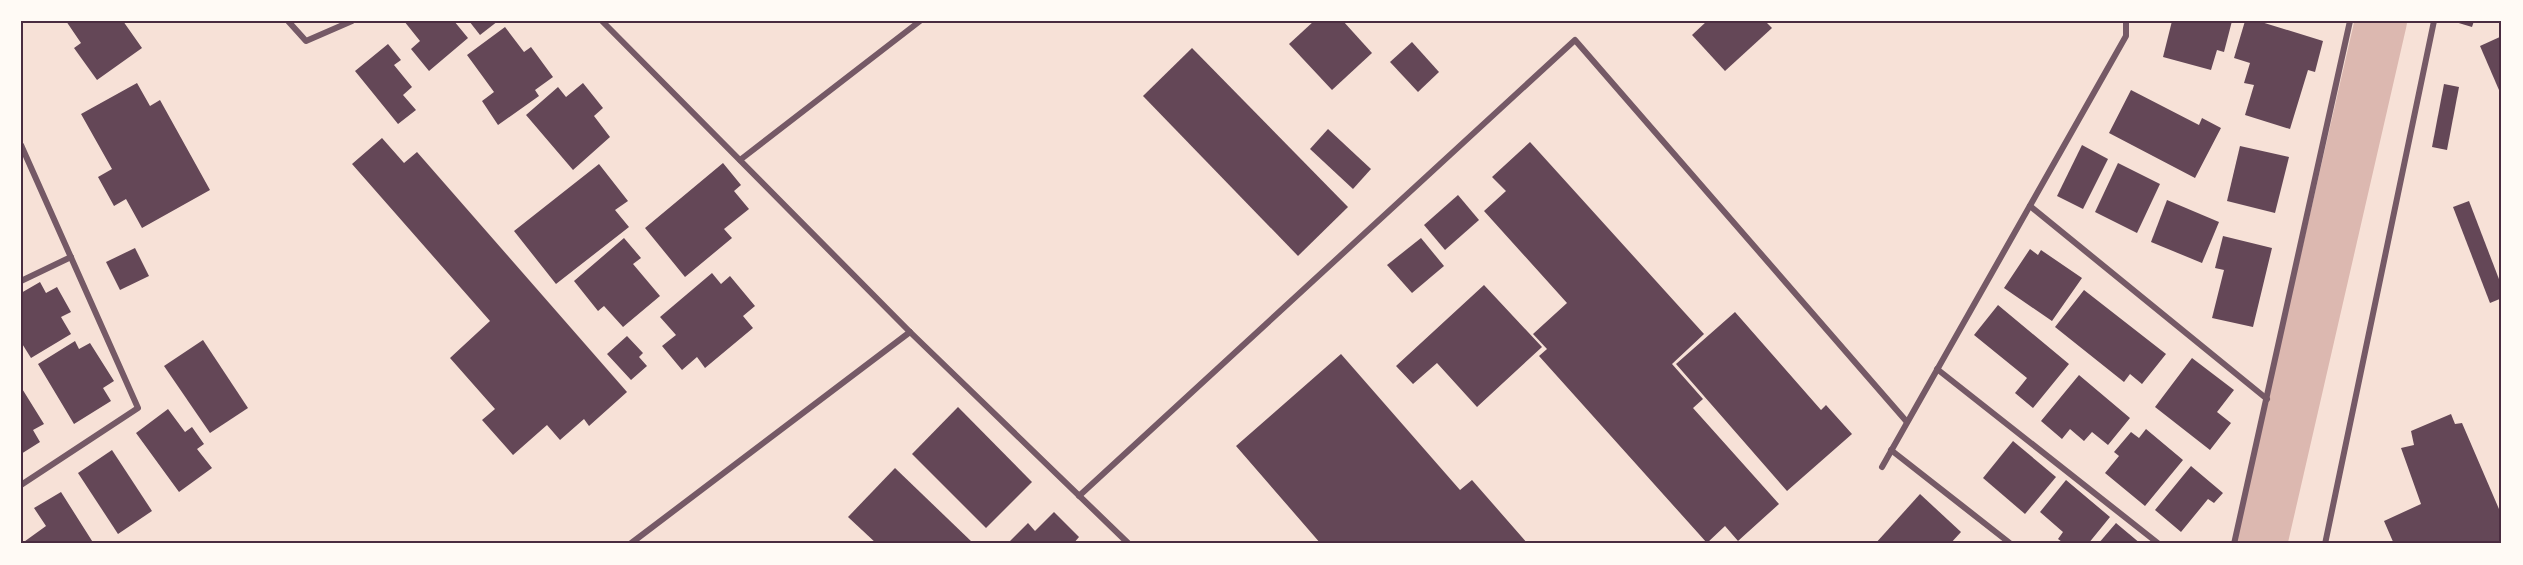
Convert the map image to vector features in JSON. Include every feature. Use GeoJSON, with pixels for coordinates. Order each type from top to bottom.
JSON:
{"type":"FeatureCollection","features":[{"type":"Feature","properties":{"kind":"street"},"geometry":{"type":"LineString","coordinates":[[288,21],[306,41],[352,21]]}},
{"type":"Feature","properties":{"kind":"street"},"geometry":{"type":"LineString","coordinates":[[602,21],[910,332],[1129,544]]}},
{"type":"Feature","properties":{"kind":"street"},"geometry":{"type":"LineString","coordinates":[[740,160],[920,21]]}},
{"type":"Feature","properties":{"kind":"street"},"geometry":{"type":"LineString","coordinates":[[1882,467],[2126,36],[2126,21]]}},
{"type":"Feature","properties":{"kind":"street"},"geometry":{"type":"LineString","coordinates":[[2235,544],[2350,21]]}},
{"type":"Feature","properties":{"kind":"street"},"geometry":{"type":"LineString","coordinates":[[2325,544],[2434,21]]}},
{"type":"Feature","properties":{"kind":"street"},"geometry":{"type":"LineString","coordinates":[[1079,496],[1575,40],[1907,422]]}},
{"type":"Feature","properties":{"kind":"street"},"geometry":{"type":"LineString","coordinates":[[21,145],[138,408],[21,485]]}},
{"type":"Feature","properties":{"kind":"street"},"geometry":{"type":"LineString","coordinates":[[2030,206],[2267,399]]}},
{"type":"Feature","properties":{"kind":"street"},"geometry":{"type":"LineString","coordinates":[[21,281],[70,257]]}},
{"type":"Feature","properties":{"kind":"street"},"geometry":{"type":"LineString","coordinates":[[630,544],[910,332]]}},
{"type":"Feature","properties":{"kind":"street"},"geometry":{"type":"LineString","coordinates":[[1937,369],[2158,544]]}},
{"type":"Feature","properties":{"kind":"street"},"geometry":{"type":"LineString","coordinates":[[1891,450],[2011,544]]}},
{"type":"Feature","properties":{"kind":"building"},"geometry":{"type":"Polygon","coordinates":[[[66,21],[123,21],[142,48],[97,80],[74,48],[81,43],[66,21]]]}},
{"type":"Feature","properties":{"kind":"building"},"geometry":{"type":"Polygon","coordinates":[[[404,21],[454,21],[468,38],[429,71],[411,49],[420,41],[404,21]]]}},
{"type":"Feature","properties":{"kind":"building"},"geometry":{"type":"Polygon","coordinates":[[[469,21],[498,21],[480,35],[469,21]]]}},
{"type":"Feature","properties":{"kind":"building"},"geometry":{"type":"Polygon","coordinates":[[[1314,21],[1343,21],[1372,53],[1332,90],[1289,44],[1314,21]]]}},
{"type":"Feature","properties":{"kind":"building"},"geometry":{"type":"Polygon","coordinates":[[[1707,21],[1765,21],[1772,28],[1725,71],[1692,35],[1707,21]]]}},
{"type":"Feature","properties":{"kind":"building"},"geometry":{"type":"Polygon","coordinates":[[[2172,21],[2232,21],[2224,52],[2217,50],[2211,70],[2163,57],[2172,21]]]}},
{"type":"Feature","properties":{"kind":"building"},"geometry":{"type":"Polygon","coordinates":[[[2245,21],[2258,21],[2323,41],[2315,72],[2308,70],[2290,129],[2245,115],[2254,85],[2244,83],[2250,63],[2234,58],[2245,21]]]}},
{"type":"Feature","properties":{"kind":"building"},"geometry":{"type":"Polygon","coordinates":[[[2452,21],[2474,21],[2472,27],[2452,21]]]}},
{"type":"Feature","properties":{"kind":"building"},"geometry":{"type":"Polygon","coordinates":[[[505,27],[524,52],[531,47],[553,77],[535,90],[539,96],[498,125],[482,101],[494,92],[467,55],[505,27]]]}},
{"type":"Feature","properties":{"kind":"building"},"geometry":{"type":"Polygon","coordinates":[[[2502,36],[2502,97],[2480,46],[2502,36]]]}},
{"type":"Feature","properties":{"kind":"building"},"geometry":{"type":"Polygon","coordinates":[[[1412,42],[1439,72],[1418,92],[1390,62],[1412,42]]]}},
{"type":"Feature","properties":{"kind":"building"},"geometry":{"type":"Polygon","coordinates":[[[388,44],[401,60],[394,65],[412,87],[403,95],[416,110],[398,124],[355,71],[388,44]]]}},
{"type":"Feature","properties":{"kind":"building"},"geometry":{"type":"Polygon","coordinates":[[[1192,48],[1348,207],[1298,256],[1143,96],[1192,48]]]}},
{"type":"Feature","properties":{"kind":"building"},"geometry":{"type":"Polygon","coordinates":[[[137,83],[150,106],[160,100],[210,190],[142,228],[126,199],[114,206],[98,177],[112,169],[81,114],[137,83]]]}},
{"type":"Feature","properties":{"kind":"building"},"geometry":{"type":"Polygon","coordinates":[[[583,83],[603,108],[594,116],[610,137],[573,170],[526,115],[558,87],[566,97],[583,83]]]}},
{"type":"Feature","properties":{"kind":"building"},"geometry":{"type":"Polygon","coordinates":[[[2444,84],[2459,87],[2447,150],[2432,147],[2444,84]]]}},
{"type":"Feature","properties":{"kind":"building"},"geometry":{"type":"Polygon","coordinates":[[[2131,90],[2199,125],[2202,118],[2221,128],[2195,178],[2109,133],[2131,90]]]}},
{"type":"Feature","properties":{"kind":"building"},"geometry":{"type":"Polygon","coordinates":[[[1328,129],[1371,169],[1353,189],[1310,149],[1328,129]]]}},
{"type":"Feature","properties":{"kind":"building"},"geometry":{"type":"Polygon","coordinates":[[[382,138],[404,163],[417,152],[627,392],[589,426],[584,419],[560,440],[547,425],[513,455],[482,420],[495,409],[450,358],[490,321],[352,164],[382,138]]]}},
{"type":"Feature","properties":{"kind":"building"},"geometry":{"type":"Polygon","coordinates":[[[1530,142],[1704,334],[1672,364],[1703,399],[1693,408],[1779,504],[1738,541],[1725,526],[1707,543],[1539,356],[1547,349],[1533,334],[1567,303],[1484,211],[1506,191],[1492,177],[1530,142]]]}},
{"type":"Feature","properties":{"kind":"building"},"geometry":{"type":"Polygon","coordinates":[[[2082,145],[2108,159],[2083,209],[2057,196],[2082,145]]]}},
{"type":"Feature","properties":{"kind":"building"},"geometry":{"type":"Polygon","coordinates":[[[2240,146],[2289,157],[2275,213],[2227,201],[2240,146]]]}},
{"type":"Feature","properties":{"kind":"building"},"geometry":{"type":"Polygon","coordinates":[[[723,163],[741,185],[734,191],[749,209],[724,229],[732,238],[685,277],[645,228],[723,163]]]}},
{"type":"Feature","properties":{"kind":"building"},"geometry":{"type":"Polygon","coordinates":[[[2118,163],[2160,184],[2137,233],[2095,212],[2118,163]]]}},
{"type":"Feature","properties":{"kind":"building"},"geometry":{"type":"Polygon","coordinates":[[[599,164],[628,201],[615,210],[629,227],[556,284],[514,231],[599,164]]]}},
{"type":"Feature","properties":{"kind":"building"},"geometry":{"type":"Polygon","coordinates":[[[1458,195],[1479,220],[1445,250],[1424,225],[1458,195]]]}},
{"type":"Feature","properties":{"kind":"building"},"geometry":{"type":"Polygon","coordinates":[[[2167,200],[2219,222],[2202,263],[2151,242],[2167,200]]]}},
{"type":"Feature","properties":{"kind":"building"},"geometry":{"type":"Polygon","coordinates":[[[2469,201],[2502,287],[2502,298],[2490,303],[2453,207],[2469,201]]]}},
{"type":"Feature","properties":{"kind":"building"},"geometry":{"type":"Polygon","coordinates":[[[2223,236],[2272,248],[2253,327],[2212,318],[2224,270],[2215,268],[2223,236]]]}},
{"type":"Feature","properties":{"kind":"building"},"geometry":{"type":"Polygon","coordinates":[[[624,238],[641,258],[633,264],[660,296],[623,327],[604,306],[598,311],[574,281],[624,238]]]}},
{"type":"Feature","properties":{"kind":"building"},"geometry":{"type":"Polygon","coordinates":[[[1421,238],[1444,266],[1412,293],[1387,265],[1421,238]]]}},
{"type":"Feature","properties":{"kind":"building"},"geometry":{"type":"Polygon","coordinates":[[[135,248],[149,276],[120,290],[106,262],[135,248]]]}},
{"type":"Feature","properties":{"kind":"building"},"geometry":{"type":"Polygon","coordinates":[[[2030,249],[2038,255],[2041,250],[2082,278],[2052,321],[2004,288],[2030,249]]]}},
{"type":"Feature","properties":{"kind":"building"},"geometry":{"type":"Polygon","coordinates":[[[712,273],[721,284],[730,276],[755,306],[743,316],[753,328],[705,368],[697,357],[682,370],[662,346],[676,335],[660,317],[712,273]]]}},
{"type":"Feature","properties":{"kind":"building"},"geometry":{"type":"Polygon","coordinates":[[[40,282],[46,293],[57,287],[71,312],[61,317],[71,334],[31,358],[21,342],[21,293],[40,282]]]}},
{"type":"Feature","properties":{"kind":"building"},"geometry":{"type":"Polygon","coordinates":[[[1484,285],[1542,347],[1477,407],[1437,363],[1413,384],[1396,366],[1484,285]]]}},
{"type":"Feature","properties":{"kind":"building"},"geometry":{"type":"Polygon","coordinates":[[[2084,290],[2166,354],[2142,384],[2130,374],[2124,382],[2055,327],[2084,290]]]}},
{"type":"Feature","properties":{"kind":"building"},"geometry":{"type":"Polygon","coordinates":[[[1998,305],[2069,364],[2033,408],[2015,393],[2027,378],[1974,335],[1998,305]]]}},
{"type":"Feature","properties":{"kind":"building"},"geometry":{"type":"Polygon","coordinates":[[[1735,312],[1821,410],[1826,405],[1852,434],[1787,491],[1676,364],[1735,312]]]}},
{"type":"Feature","properties":{"kind":"building"},"geometry":{"type":"Polygon","coordinates":[[[627,336],[643,353],[639,357],[647,366],[631,380],[607,354],[627,336]]]}},
{"type":"Feature","properties":{"kind":"building"},"geometry":{"type":"Polygon","coordinates":[[[203,340],[248,408],[210,433],[164,366],[203,340]]]}},
{"type":"Feature","properties":{"kind":"building"},"geometry":{"type":"Polygon","coordinates":[[[75,341],[79,349],[90,343],[114,381],[103,388],[111,401],[74,424],[38,364],[75,341]]]}},
{"type":"Feature","properties":{"kind":"building"},"geometry":{"type":"Polygon","coordinates":[[[1341,354],[1460,490],[1472,480],[1528,544],[1321,544],[1236,446],[1341,354]]]}},
{"type":"Feature","properties":{"kind":"building"},"geometry":{"type":"Polygon","coordinates":[[[2192,358],[2234,390],[2217,412],[2231,423],[2210,450],[2155,407],[2192,358]]]}},
{"type":"Feature","properties":{"kind":"building"},"geometry":{"type":"Polygon","coordinates":[[[2079,375],[2130,418],[2108,445],[2092,432],[2084,441],[2070,429],[2062,439],[2041,421],[2079,375]]]}},
{"type":"Feature","properties":{"kind":"building"},"geometry":{"type":"Polygon","coordinates":[[[21,387],[44,424],[33,430],[40,442],[21,454],[21,387]]]}},
{"type":"Feature","properties":{"kind":"building"},"geometry":{"type":"Polygon","coordinates":[[[958,407],[1032,482],[986,528],[912,454],[958,407]]]}},
{"type":"Feature","properties":{"kind":"building"},"geometry":{"type":"Polygon","coordinates":[[[168,409],[185,432],[192,427],[204,444],[197,449],[212,468],[179,492],[136,433],[168,409]]]}},
{"type":"Feature","properties":{"kind":"building"},"geometry":{"type":"Polygon","coordinates":[[[2451,414],[2455,424],[2462,423],[2502,516],[2502,544],[2394,544],[2384,521],[2421,504],[2401,448],[2414,445],[2411,431],[2451,414]]]}},
{"type":"Feature","properties":{"kind":"building"},"geometry":{"type":"Polygon","coordinates":[[[2146,429],[2183,460],[2145,506],[2105,473],[2119,456],[2114,452],[2131,432],[2139,438],[2146,429]]]}},
{"type":"Feature","properties":{"kind":"building"},"geometry":{"type":"Polygon","coordinates":[[[2013,441],[2056,477],[2025,514],[1983,478],[2013,441]]]}},
{"type":"Feature","properties":{"kind":"building"},"geometry":{"type":"Polygon","coordinates":[[[112,450],[152,511],[118,534],[78,473],[112,450]]]}},
{"type":"Feature","properties":{"kind":"building"},"geometry":{"type":"Polygon","coordinates":[[[2191,466],[2223,493],[2214,503],[2208,499],[2181,532],[2155,510],[2191,466]]]}},
{"type":"Feature","properties":{"kind":"building"},"geometry":{"type":"Polygon","coordinates":[[[895,468],[973,543],[877,544],[848,517],[895,468]]]}},
{"type":"Feature","properties":{"kind":"building"},"geometry":{"type":"Polygon","coordinates":[[[2066,480],[2110,517],[2088,544],[2065,544],[2058,539],[2063,532],[2040,512],[2066,480]]]}},
{"type":"Feature","properties":{"kind":"building"},"geometry":{"type":"Polygon","coordinates":[[[61,492],[94,544],[21,544],[46,526],[34,508],[61,492]]]}},
{"type":"Feature","properties":{"kind":"building"},"geometry":{"type":"Polygon","coordinates":[[[1920,494],[1961,532],[1950,544],[1875,544],[1920,494]]]}},
{"type":"Feature","properties":{"kind":"building"},"geometry":{"type":"Polygon","coordinates":[[[1054,512],[1079,537],[1073,544],[1007,544],[1028,523],[1035,531],[1054,512]]]}},
{"type":"Feature","properties":{"kind":"building"},"geometry":{"type":"Polygon","coordinates":[[[2116,523],[2141,544],[2098,544],[2116,523]]]}},
{"type":"Feature","properties":{"kind":"waterway"},"geometry":{"type":"LineString","coordinates":[[2261,544],[2381,21]]}}]}
